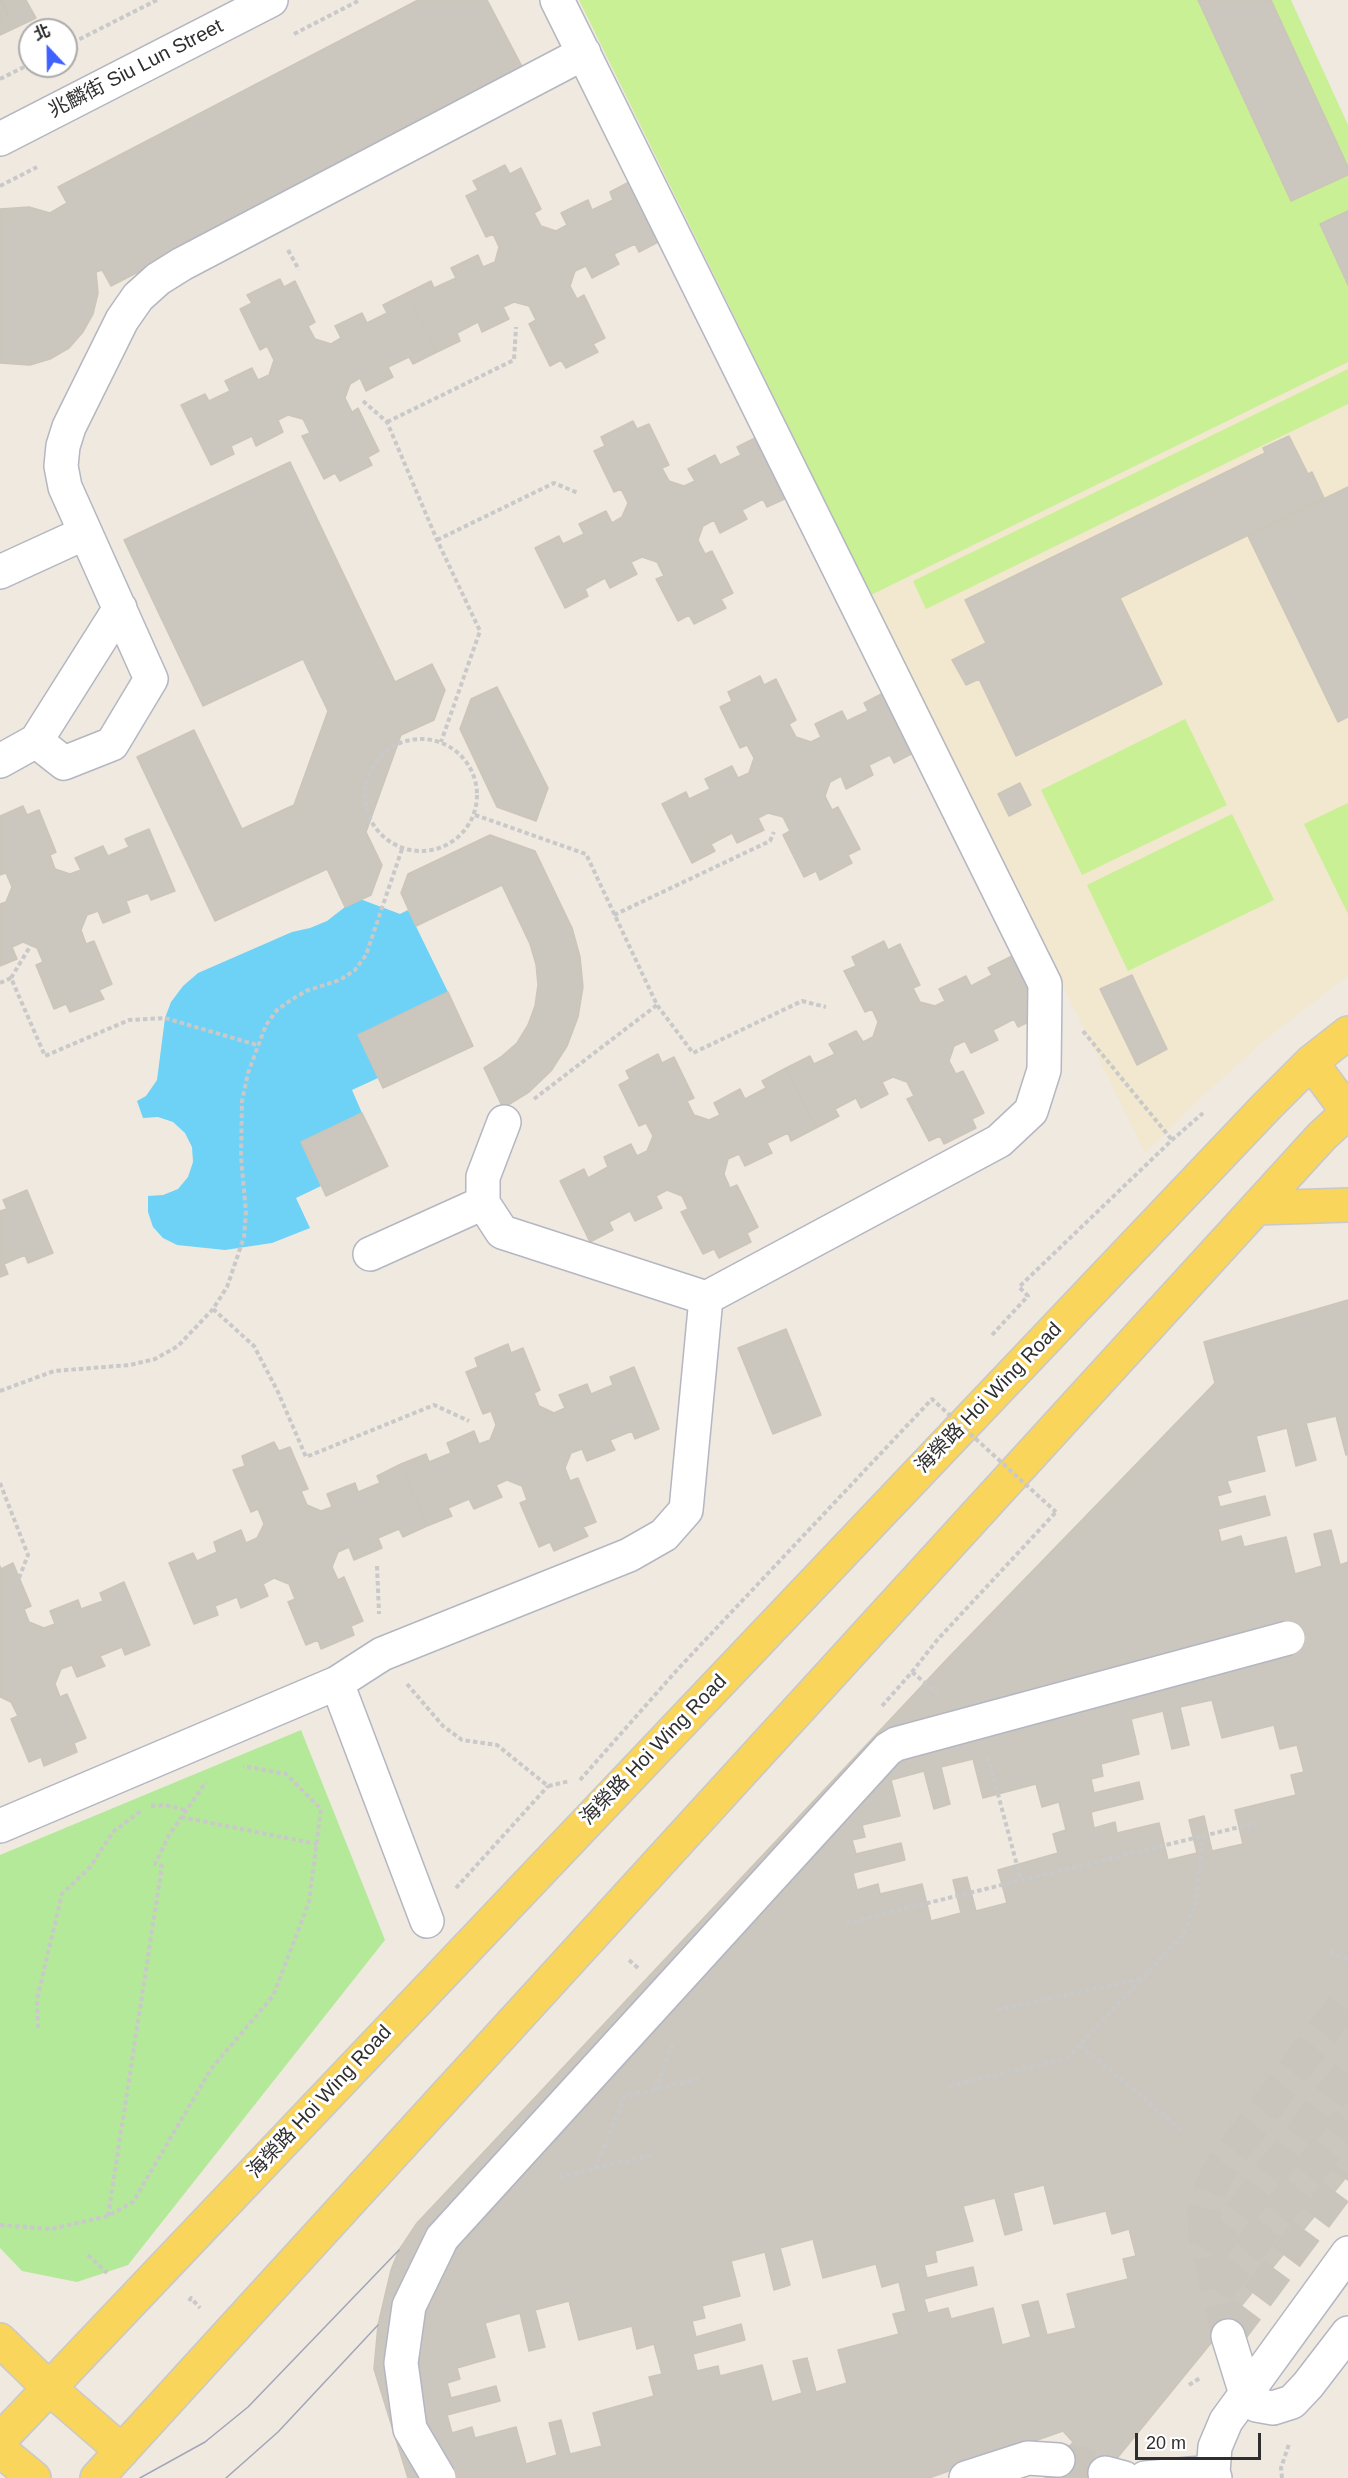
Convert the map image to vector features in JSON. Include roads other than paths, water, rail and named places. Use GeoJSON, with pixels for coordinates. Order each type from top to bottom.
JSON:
{"type":"FeatureCollection","features":[{"type":"Feature","properties":{"kind":"main road","name":"海榮路 Hoi Wing Road"},"geometry":{"type":"LineString","coordinates":[[0,2440],[1267,1106],[1311,1062],[1348,1033]]}},
{"type":"Feature","properties":{"kind":"main road"},"geometry":{"type":"LineString","coordinates":[[97,2478],[1322,1136],[1348,1112],[1311,1062]]}},
{"type":"Feature","properties":{"kind":"main road"},"geometry":{"type":"LineString","coordinates":[[1257,1208],[1348,1205]]}},
{"type":"Feature","properties":{"kind":"main road"},"geometry":{"type":"LineString","coordinates":[[0,2340],[48,2387],[122,2451]]}},
{"type":"Feature","properties":{"kind":"main road"},"geometry":{"type":"LineString","coordinates":[[0,2450],[34,2478]]}},
{"type":"Feature","properties":{"kind":"street","name":"兆麟街 Siu Lun Street"},"geometry":{"type":"LineString","coordinates":[[0,139],[271,0]]}},
{"type":"Feature","properties":{"kind":"street"},"geometry":{"type":"LineString","coordinates":[[504,1122],[483,1177],[483,1203],[502,1232],[706,1298],[999,1141],[1030,1110],[1044,1070],[1045,984],[557,0]]}},
{"type":"Feature","properties":{"kind":"street"},"geometry":{"type":"LineString","coordinates":[[36,741],[64,764],[112,744],[151,679],[65,487],[61,466],[63,446],[69,427],[122,320],[138,297],[158,279],[182,264],[584,53]]}},
{"type":"Feature","properties":{"kind":"street"},"geometry":{"type":"LineString","coordinates":[[0,572],[85,533]]}},
{"type":"Feature","properties":{"kind":"street"},"geometry":{"type":"LineString","coordinates":[[0,761],[36,741],[120,608]]}},
{"type":"Feature","properties":{"kind":"street"},"geometry":{"type":"LineString","coordinates":[[370,1254],[483,1203]]}},
{"type":"Feature","properties":{"kind":"street"},"geometry":{"type":"LineString","coordinates":[[0,1826],[337,1683],[382,1654],[629,1555],[664,1535],[686,1510],[706,1298]]}},
{"type":"Feature","properties":{"kind":"street"},"geometry":{"type":"LineString","coordinates":[[439,2478],[410,2429],[401,2363],[409,2306],[442,2238],[888,1749],[896,1744],[1288,1638]]}},
{"type":"Feature","properties":{"kind":"street"},"geometry":{"type":"LineString","coordinates":[[337,1683],[427,1922]]}},
{"type":"Feature","properties":{"kind":"street"},"geometry":{"type":"LineString","coordinates":[[1145,2478],[1214,2475],[1215,2447],[1226,2421],[1348,2253]]}},
{"type":"Feature","properties":{"kind":"street"},"geometry":{"type":"LineString","coordinates":[[1228,2336],[1246,2394],[1256,2405],[1273,2409],[1292,2402],[1348,2333]]}},
{"type":"Feature","properties":{"kind":"street"},"geometry":{"type":"LineString","coordinates":[[973,2476],[1028,2458],[1058,2460]]}},
{"type":"Feature","properties":{"kind":"water"},"geometry":{"type":"Polygon","coordinates":[[[360,899],[400,914],[408,910],[448,992],[358,1035],[378,1078],[352,1090],[362,1113],[301,1142],[321,1186],[296,1198],[310,1228],[272,1243],[225,1250],[177,1245],[163,1238],[153,1227],[148,1212],[148,1196],[163,1195],[178,1189],[188,1177],[193,1162],[192,1147],[185,1133],[173,1122],[158,1117],[143,1118],[137,1101],[146,1096],[157,1080],[165,1018],[171,1002],[183,986],[198,973],[292,932],[327,921],[360,899]]]}},
{"type":"Feature","properties":{"kind":"tunnel"},"geometry":{"type":"LineString","coordinates":[[1228,2336],[1205,2234],[1204,2210],[1211,2187],[1223,2164],[1348,1999]]}},
{"type":"Feature","properties":{"kind":"tunnel"},"geometry":{"type":"LineString","coordinates":[[1209,2253],[1348,2074]]}},
{"type":"Feature","properties":{"kind":"tunnel"},"geometry":{"type":"LineString","coordinates":[[1217,2291],[1348,2121]]}},
{"type":"Feature","properties":{"kind":"tunnel"},"geometry":{"type":"LineString","coordinates":[[1228,2336],[1348,2175]]}},
{"type":"Feature","properties":{"kind":"tunnel"},"geometry":{"type":"LineString","coordinates":[[1058,2460],[1080,2463],[1105,2473]]}},
{"type":"Feature","properties":{"kind":"tram line"},"geometry":{"type":"LineString","coordinates":[[140,2478],[205,2442],[248,2407],[399,2250]]}},
{"type":"Feature","properties":{"kind":"tram line"},"geometry":{"type":"LineString","coordinates":[[226,2478],[278,2432],[378,2325]]}}]}
